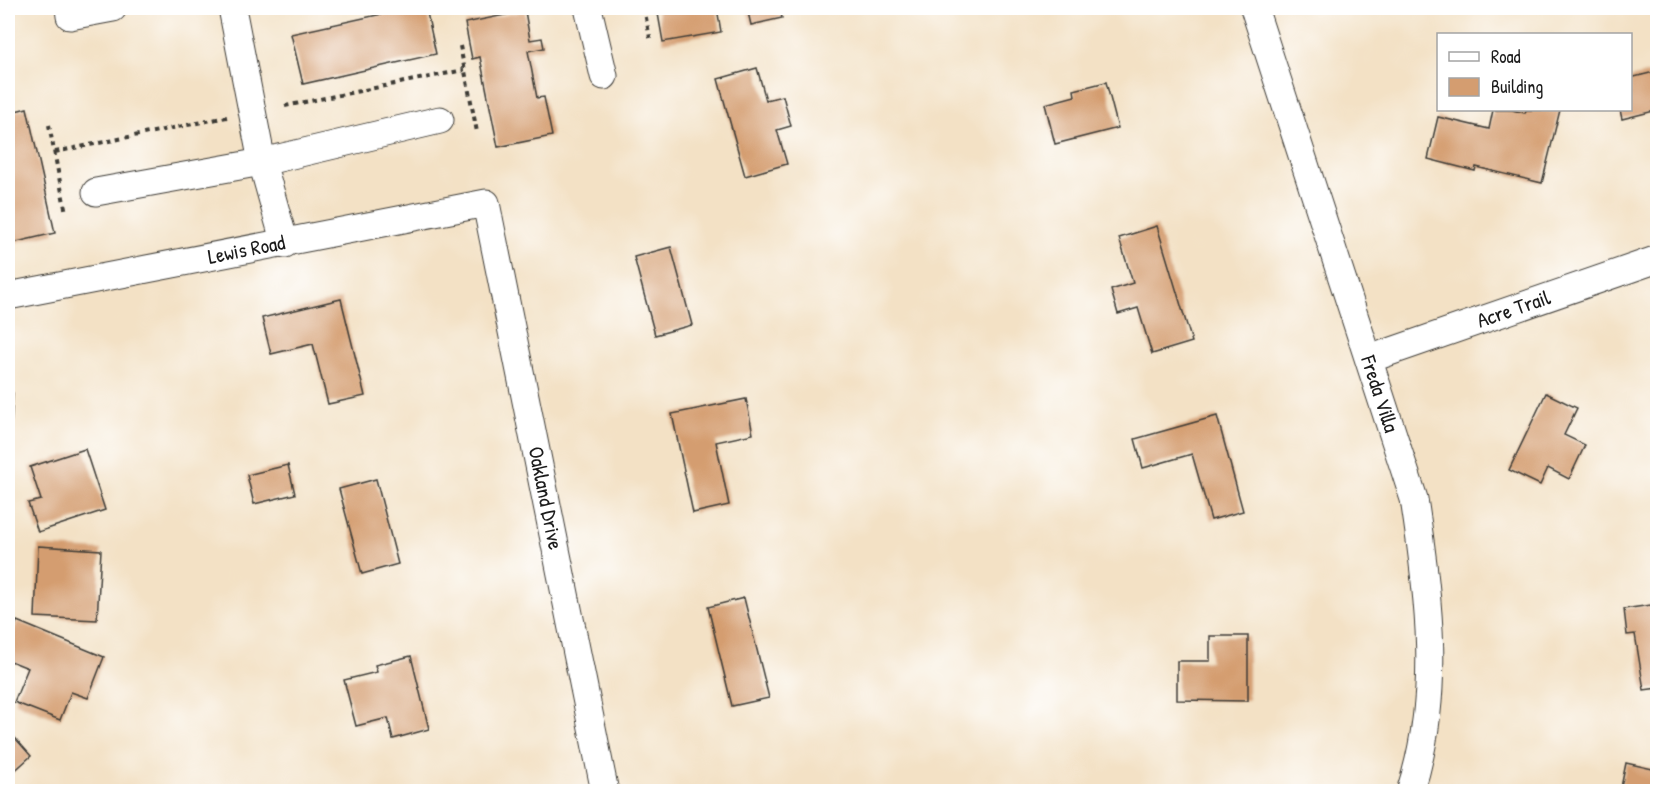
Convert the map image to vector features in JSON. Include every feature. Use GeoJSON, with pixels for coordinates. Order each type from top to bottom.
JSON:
{"type":"FeatureCollection","features":[{"type":"Feature","properties":{"kind":"street"},"geometry":{"type":"LineString","coordinates":[[69,8],[70,16],[113,8]]}},
{"type":"Feature","properties":{"kind":"street"},"geometry":{"type":"LineString","coordinates":[[232,8],[262,162],[285,244]]}},
{"type":"Feature","properties":{"kind":"street"},"geometry":{"type":"LineString","coordinates":[[588,8],[604,76]]}},
{"type":"Feature","properties":{"kind":"street","name":"Freda Villa"},"geometry":{"type":"LineString","coordinates":[[1254,8],[1414,499],[1424,568],[1431,650],[1428,708],[1410,792]]}},
{"type":"Feature","properties":{"kind":"street"},"geometry":{"type":"LineString","coordinates":[[96,192],[262,162],[440,120]]}},
{"type":"Feature","properties":{"kind":"street","name":"Lewis Road"},"geometry":{"type":"LineString","coordinates":[[8,296],[285,244],[486,203]]}},
{"type":"Feature","properties":{"kind":"street","name":"Oakland Drive"},"geometry":{"type":"LineString","coordinates":[[486,203],[605,792]]}},
{"type":"Feature","properties":{"kind":"street","name":"Acre Trail"},"geometry":{"type":"LineString","coordinates":[[1369,359],[1658,259]]}},
{"type":"Feature","properties":{"kind":"path"},"geometry":{"type":"LineString","coordinates":[[644,8],[650,39]]}},
{"type":"Feature","properties":{"kind":"path"},"geometry":{"type":"LineString","coordinates":[[460,46],[477,132]]}},
{"type":"Feature","properties":{"kind":"path"},"geometry":{"type":"LineString","coordinates":[[285,106],[464,70]]}},
{"type":"Feature","properties":{"kind":"path"},"geometry":{"type":"LineString","coordinates":[[55,152],[228,117]]}},
{"type":"Feature","properties":{"kind":"path"},"geometry":{"type":"LineString","coordinates":[[49,125],[66,213]]}},
{"type":"Feature","properties":{"kind":"building"},"geometry":{"type":"Polygon","coordinates":[[[409,8],[426,8],[436,54],[303,84],[291,34],[409,8]]]}},
{"type":"Feature","properties":{"kind":"building"},"geometry":{"type":"Polygon","coordinates":[[[657,8],[717,8],[721,32],[663,42],[657,8]]]}},
{"type":"Feature","properties":{"kind":"building"},"geometry":{"type":"Polygon","coordinates":[[[747,8],[780,8],[782,18],[751,25],[747,8]]]}},
{"type":"Feature","properties":{"kind":"building"},"geometry":{"type":"Polygon","coordinates":[[[525,11],[530,40],[542,38],[544,48],[528,51],[537,98],[544,97],[552,136],[498,147],[480,57],[472,59],[465,23],[525,11]]]}},
{"type":"Feature","properties":{"kind":"building"},"geometry":{"type":"Polygon","coordinates":[[[757,68],[766,100],[783,96],[791,126],[777,130],[787,164],[745,176],[718,79],[757,68]]]}},
{"type":"Feature","properties":{"kind":"building"},"geometry":{"type":"Polygon","coordinates":[[[1658,71],[1658,110],[1622,119],[1620,111],[1632,111],[1632,78],[1658,71]]]}},
{"type":"Feature","properties":{"kind":"building"},"geometry":{"type":"Polygon","coordinates":[[[1106,82],[1118,128],[1055,144],[1045,104],[1075,96],[1074,90],[1106,82]]]}},
{"type":"Feature","properties":{"kind":"building"},"geometry":{"type":"Polygon","coordinates":[[[27,108],[55,233],[8,244],[8,113],[27,108]]]}},
{"type":"Feature","properties":{"kind":"building"},"geometry":{"type":"Polygon","coordinates":[[[1493,111],[1525,113],[1526,111],[1560,111],[1542,183],[1476,167],[1475,171],[1428,159],[1438,117],[1489,129],[1493,111]]]}},
{"type":"Feature","properties":{"kind":"building"},"geometry":{"type":"Polygon","coordinates":[[[1157,226],[1192,342],[1152,354],[1138,308],[1118,314],[1111,290],[1133,283],[1119,238],[1157,226]]]}},
{"type":"Feature","properties":{"kind":"building"},"geometry":{"type":"Polygon","coordinates":[[[671,247],[692,325],[655,335],[634,257],[671,247]]]}},
{"type":"Feature","properties":{"kind":"building"},"geometry":{"type":"Polygon","coordinates":[[[341,299],[365,396],[328,404],[313,344],[271,354],[262,318],[341,299]]]}},
{"type":"Feature","properties":{"kind":"building"},"geometry":{"type":"Polygon","coordinates":[[[8,392],[13,393],[9,461],[8,461],[8,392]]]}},
{"type":"Feature","properties":{"kind":"building"},"geometry":{"type":"Polygon","coordinates":[[[1546,393],[1577,408],[1564,435],[1585,445],[1569,479],[1548,468],[1540,485],[1509,470],[1546,393]]]}},
{"type":"Feature","properties":{"kind":"building"},"geometry":{"type":"Polygon","coordinates":[[[746,399],[753,434],[716,442],[729,505],[693,513],[672,414],[746,399]]]}},
{"type":"Feature","properties":{"kind":"building"},"geometry":{"type":"Polygon","coordinates":[[[1217,416],[1243,511],[1211,520],[1192,454],[1143,468],[1135,439],[1217,416]]]}},
{"type":"Feature","properties":{"kind":"building"},"geometry":{"type":"Polygon","coordinates":[[[85,449],[105,510],[38,532],[28,503],[41,500],[30,467],[85,449]]]}},
{"type":"Feature","properties":{"kind":"building"},"geometry":{"type":"Polygon","coordinates":[[[288,465],[295,494],[254,504],[247,475],[288,465]]]}},
{"type":"Feature","properties":{"kind":"building"},"geometry":{"type":"Polygon","coordinates":[[[376,479],[398,564],[362,574],[339,489],[376,479]]]}},
{"type":"Feature","properties":{"kind":"building"},"geometry":{"type":"Polygon","coordinates":[[[38,546],[101,550],[97,620],[35,617],[38,546]]]}},
{"type":"Feature","properties":{"kind":"building"},"geometry":{"type":"Polygon","coordinates":[[[744,598],[769,698],[732,706],[708,607],[744,598]]]}},
{"type":"Feature","properties":{"kind":"building"},"geometry":{"type":"Polygon","coordinates":[[[1658,604],[1658,688],[1644,690],[1635,634],[1627,635],[1624,609],[1658,604]]]}},
{"type":"Feature","properties":{"kind":"building"},"geometry":{"type":"Polygon","coordinates":[[[17,621],[104,657],[88,698],[71,692],[60,720],[14,702],[28,668],[8,660],[8,646],[17,621]]]}},
{"type":"Feature","properties":{"kind":"building"},"geometry":{"type":"Polygon","coordinates":[[[1210,636],[1248,636],[1248,701],[1177,700],[1177,661],[1210,661],[1210,636]]]}},
{"type":"Feature","properties":{"kind":"building"},"geometry":{"type":"Polygon","coordinates":[[[411,656],[429,729],[393,739],[388,718],[356,726],[344,680],[377,672],[375,665],[411,656]]]}},
{"type":"Feature","properties":{"kind":"building"},"geometry":{"type":"Polygon","coordinates":[[[8,730],[31,756],[10,775],[8,771],[8,730]]]}},
{"type":"Feature","properties":{"kind":"building"},"geometry":{"type":"Polygon","coordinates":[[[1626,763],[1657,770],[1652,792],[1620,792],[1626,763]]]}}]}
